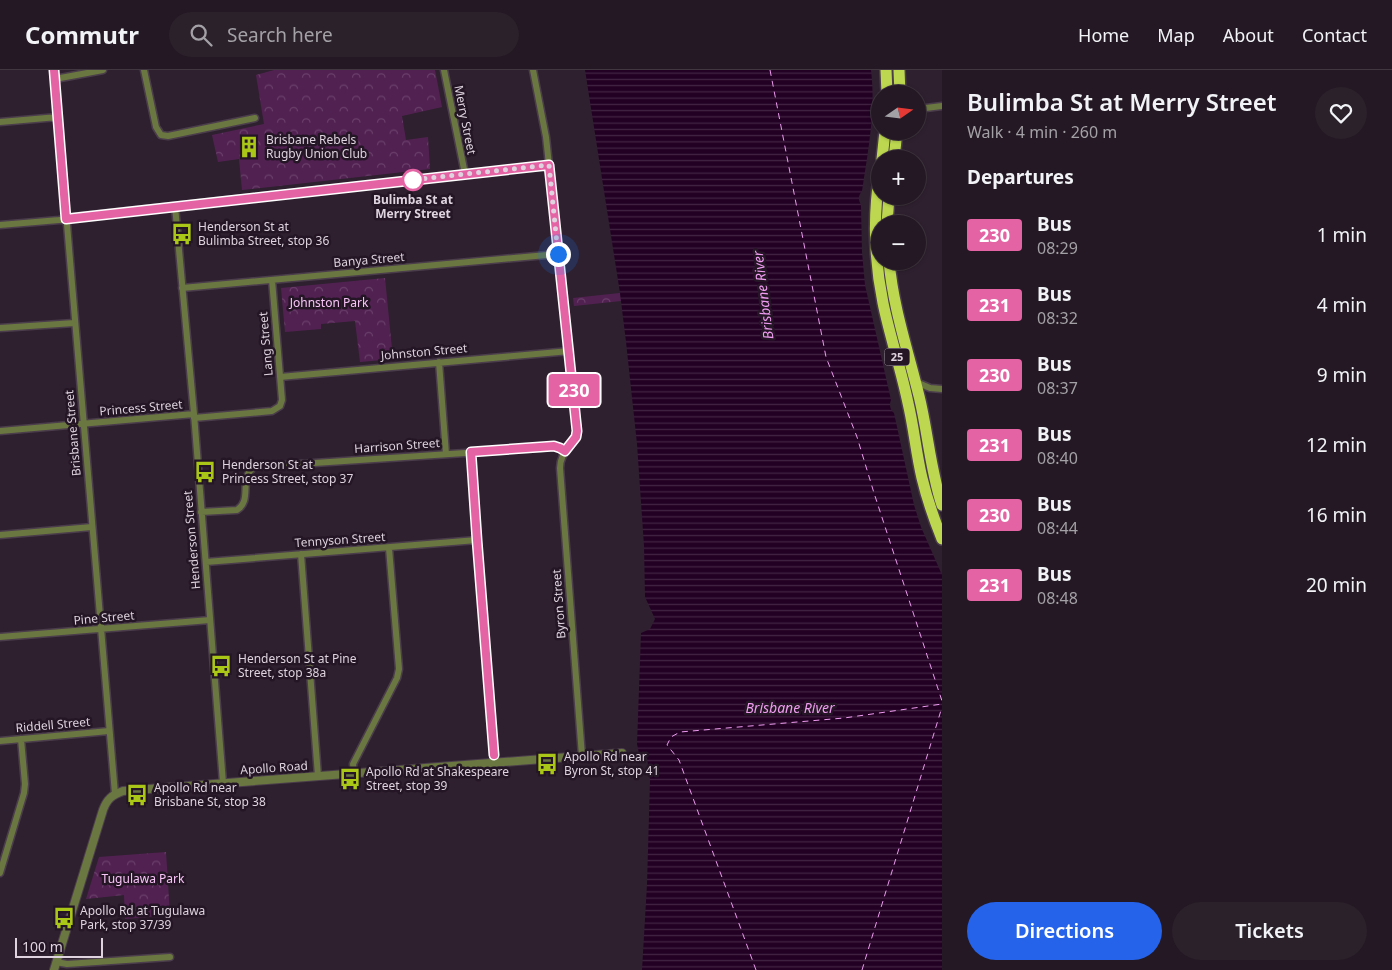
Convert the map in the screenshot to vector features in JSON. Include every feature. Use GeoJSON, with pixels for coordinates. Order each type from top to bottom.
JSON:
{"type":"FeatureCollection","features":[{"type":"Feature","properties":{"kind":"highway"},"geometry":{"type":"LineString","coordinates":[[886,70],[887,85]]}},
{"type":"Feature","properties":{"kind":"highway"},"geometry":{"type":"LineString","coordinates":[[899,70],[900,85]]}},
{"type":"Feature","properties":{"kind":"highway","name":"25"},"geometry":{"type":"LineString","coordinates":[[876,205],[876,251],[879,282],[909,406],[922,477],[931,510],[942,539]]}},
{"type":"Feature","properties":{"kind":"highway","name":"25"},"geometry":{"type":"LineString","coordinates":[[890,270],[896,309],[920,396],[934,478],[942,505]]}},
{"type":"Feature","properties":{"kind":"street","name":"Brisbane Street"},"geometry":{"type":"LineString","coordinates":[[54,70],[114,794]]}},
{"type":"Feature","properties":{"kind":"street"},"geometry":{"type":"LineString","coordinates":[[55,79],[103,70]]}},
{"type":"Feature","properties":{"kind":"street"},"geometry":{"type":"LineString","coordinates":[[144,70],[156,127],[160,134],[168,136],[256,118]]}},
{"type":"Feature","properties":{"kind":"street","name":"Merry Street"},"geometry":{"type":"LineString","coordinates":[[444,70],[465,174]]}},
{"type":"Feature","properties":{"kind":"street","name":"Byron Street"},"geometry":{"type":"LineString","coordinates":[[533,70],[543,119],[549,165],[577,431],[576,437],[561,458],[561,475],[582,756]]}},
{"type":"Feature","properties":{"kind":"street"},"geometry":{"type":"LineString","coordinates":[[926,108],[942,106]]}},
{"type":"Feature","properties":{"kind":"street"},"geometry":{"type":"LineString","coordinates":[[0,122],[58,117]]}},
{"type":"Feature","properties":{"kind":"street"},"geometry":{"type":"LineString","coordinates":[[0,225],[549,165]]}},
{"type":"Feature","properties":{"kind":"street","name":"Henderson Street"},"geometry":{"type":"LineString","coordinates":[[175,206],[194,416],[223,783]]}},
{"type":"Feature","properties":{"kind":"street","name":"Banya Street"},"geometry":{"type":"LineString","coordinates":[[182,288],[558,254]]}},
{"type":"Feature","properties":{"kind":"street","name":"Lang Street"},"geometry":{"type":"LineString","coordinates":[[272,280],[282,400],[280,406]]}},
{"type":"Feature","properties":{"kind":"street"},"geometry":{"type":"LineString","coordinates":[[0,328],[74,323]]}},
{"type":"Feature","properties":{"kind":"street","name":"Johnston Street"},"geometry":{"type":"LineString","coordinates":[[280,377],[570,351]]}},
{"type":"Feature","properties":{"kind":"street"},"geometry":{"type":"LineString","coordinates":[[439,362],[446,454]]}},
{"type":"Feature","properties":{"kind":"street"},"geometry":{"type":"LineString","coordinates":[[916,382],[930,388],[942,389]]}},
{"type":"Feature","properties":{"kind":"street"},"geometry":{"type":"LineString","coordinates":[[920,396],[930,388]]}},
{"type":"Feature","properties":{"kind":"street","name":"Princess Street"},"geometry":{"type":"LineString","coordinates":[[0,431],[272,411],[280,406]]}},
{"type":"Feature","properties":{"kind":"street","name":"Harrison Street"},"geometry":{"type":"LineString","coordinates":[[201,512],[237,510],[240,508],[244,502],[246,476],[254,467],[554,446],[565,451]]}},
{"type":"Feature","properties":{"kind":"street"},"geometry":{"type":"LineString","coordinates":[[471,452],[494,763]]}},
{"type":"Feature","properties":{"kind":"street"},"geometry":{"type":"LineString","coordinates":[[0,534],[92,528]]}},
{"type":"Feature","properties":{"kind":"street","name":"Tennyson Street"},"geometry":{"type":"LineString","coordinates":[[206,562],[477,540]]}},
{"type":"Feature","properties":{"kind":"street"},"geometry":{"type":"LineString","coordinates":[[354,774],[353,764],[397,678],[399,669],[389,548]]}},
{"type":"Feature","properties":{"kind":"street"},"geometry":{"type":"LineString","coordinates":[[301,554],[318,776]]}},
{"type":"Feature","properties":{"kind":"street","name":"Pine Street"},"geometry":{"type":"LineString","coordinates":[[0,638],[210,620]]}},
{"type":"Feature","properties":{"kind":"street","name":"Riddell Street"},"geometry":{"type":"LineString","coordinates":[[0,741],[109,731]]}},
{"type":"Feature","properties":{"kind":"street"},"geometry":{"type":"LineString","coordinates":[[0,873],[24,793],[21,739]]}},
{"type":"Feature","properties":{"kind":"street","name":"Apollo Road"},"geometry":{"type":"LineString","coordinates":[[114,794],[124,791],[223,783],[622,753]]}},
{"type":"Feature","properties":{"kind":"street"},"geometry":{"type":"LineString","coordinates":[[114,794],[103,810],[55,966],[170,957]]}},
{"type":"Feature","properties":{"kind":"green space"},"geometry":{"type":"Polygon","coordinates":[[[274,70],[435,70],[442,107],[402,116],[406,140],[428,137],[430,169],[242,190],[239,159],[218,162],[212,135],[264,124],[256,75],[274,70]]]}},
{"type":"Feature","properties":{"kind":"green space","name":"Johnston Park"},"geometry":{"type":"Polygon","coordinates":[[[385,278],[393,359],[360,362],[355,321],[321,324],[321,329],[285,332],[281,288],[385,278]]]}},
{"type":"Feature","properties":{"kind":"green space"},"geometry":{"type":"Polygon","coordinates":[[[620,293],[621,301],[574,306],[573,298],[620,293]]]}},
{"type":"Feature","properties":{"kind":"green space","name":"Tugulawa Park"},"geometry":{"type":"Polygon","coordinates":[[[166,852],[170,915],[125,919],[124,895],[86,899],[99,857],[166,852]]]}},
{"type":"Feature","properties":{"kind":"water","name":"Brisbane River"},"geometry":{"type":"Polygon","coordinates":[[[585,70],[871,70],[871,130],[862,191],[859,198],[861,205],[865,285],[891,400],[890,407],[894,413],[914,505],[921,527],[942,575],[942,970],[642,970],[650,780],[647,758],[640,758],[637,744],[641,633],[650,629],[655,619],[645,597],[644,546],[637,444],[620,293],[585,70]]]}},
{"type":"Feature","properties":{"kind":"ferry route"},"geometry":{"type":"LineString","coordinates":[[770,70],[826,357],[857,437],[942,701]]}},
{"type":"Feature","properties":{"kind":"ferry route"},"geometry":{"type":"LineString","coordinates":[[756,970],[679,760],[667,745],[671,737],[680,732],[844,718],[942,704]]}},
{"type":"Feature","properties":{"kind":"ferry route"},"geometry":{"type":"LineString","coordinates":[[862,970],[942,707]]}},
{"type":"Feature","properties":{"kind":"bus line","name":"230"},"geometry":{"type":"LineString","coordinates":[[54,70],[66,219],[549,165],[577,431],[576,437],[565,451],[554,446],[471,452],[494,755]]}},
{"type":"Feature","properties":{"kind":"place","name":"Brisbane Rebels Rugby Union Club"},"geometry":{"type":"Point","coordinates":[249,147]}},
{"type":"Feature","properties":{"kind":"place","name":"Bulimba St at Merry Street"},"geometry":{"type":"Point","coordinates":[413,180]}},
{"type":"Feature","properties":{"kind":"place","name":"Henderson St at Bulimba Street, stop 36"},"geometry":{"type":"Point","coordinates":[182,234]}},
{"type":"Feature","properties":{"kind":"place","name":"Henderson St at Princess Street, stop 37"},"geometry":{"type":"Point","coordinates":[205,472]}},
{"type":"Feature","properties":{"kind":"place","name":"Henderson St at Pine Street, stop 38a"},"geometry":{"type":"Point","coordinates":[221,666]}},
{"type":"Feature","properties":{"kind":"place","name":"Apollo Rd near Byron St, stop 41"},"geometry":{"type":"Point","coordinates":[547,764]}},
{"type":"Feature","properties":{"kind":"place","name":"Apollo Rd at Shakespeare Street, stop 39"},"geometry":{"type":"Point","coordinates":[350,779]}},
{"type":"Feature","properties":{"kind":"place","name":"Apollo Rd near Brisbane St, stop 38"},"geometry":{"type":"Point","coordinates":[137,795]}},
{"type":"Feature","properties":{"kind":"place","name":"Apollo Rd at Tugulawa Park, stop 37/39"},"geometry":{"type":"Point","coordinates":[64,918]}},
{"type":"Feature","properties":{"kind":"route"},"geometry":{"type":"LineString","coordinates":[[413,180],[410,180],[549,165],[558,254]]}}]}
